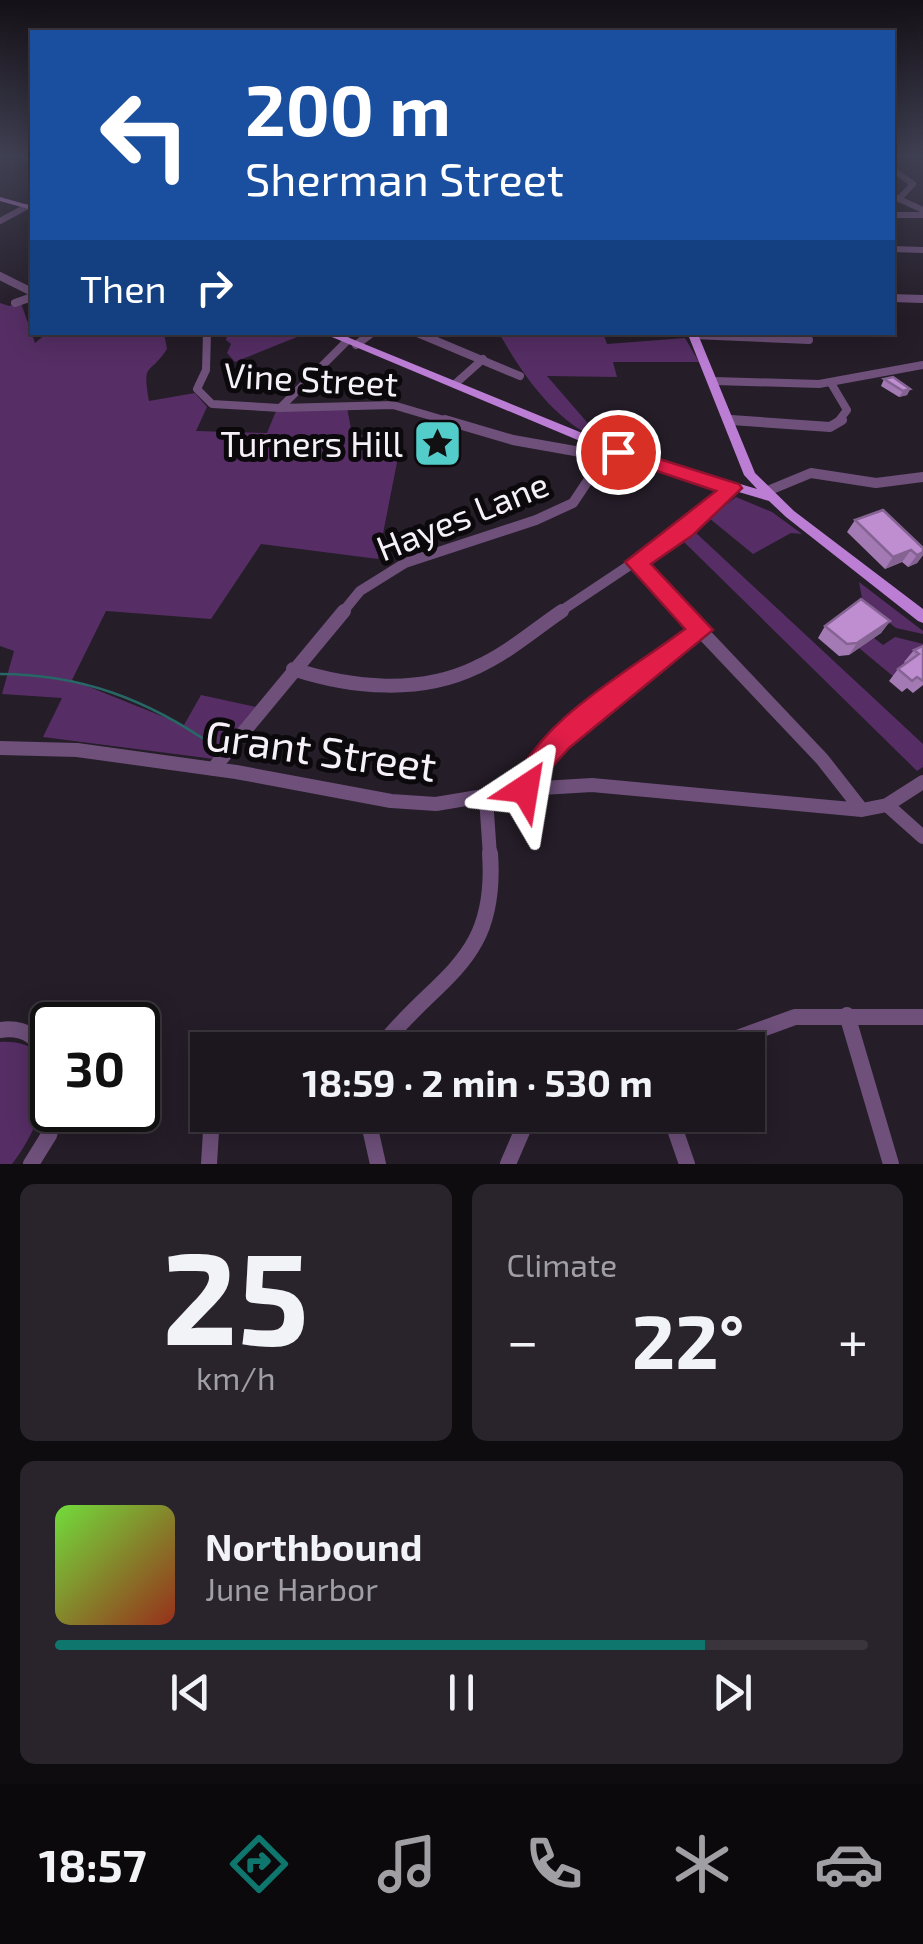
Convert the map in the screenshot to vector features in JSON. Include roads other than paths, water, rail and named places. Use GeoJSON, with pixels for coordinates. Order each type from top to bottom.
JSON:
{"type":"FeatureCollection","features":[{"type":"Feature","properties":{"kind":"main road"},"geometry":{"type":"LineString","coordinates":[[333,335],[455,384],[606,452],[732,488],[768,494]]}},
{"type":"Feature","properties":{"kind":"main road"},"geometry":{"type":"LineString","coordinates":[[693,335],[746,470],[768,494],[923,617]]}},
{"type":"Feature","properties":{"kind":"main road"},"geometry":{"type":"LineString","coordinates":[[732,488],[746,470]]}},
{"type":"Feature","properties":{"kind":"street"},"geometry":{"type":"LineString","coordinates":[[0,221],[26,209]]}},
{"type":"Feature","properties":{"kind":"street"},"geometry":{"type":"LineString","coordinates":[[895,215],[923,212]]}},
{"type":"Feature","properties":{"kind":"street"},"geometry":{"type":"LineString","coordinates":[[895,250],[923,250]]}},
{"type":"Feature","properties":{"kind":"street"},"geometry":{"type":"LineString","coordinates":[[0,276],[30,294]]}},
{"type":"Feature","properties":{"kind":"street"},"geometry":{"type":"LineString","coordinates":[[16,303],[30,296]]}},
{"type":"Feature","properties":{"kind":"street"},"geometry":{"type":"LineString","coordinates":[[895,298],[923,299]]}},
{"type":"Feature","properties":{"kind":"street","name":"Vine Street"},"geometry":{"type":"LineString","coordinates":[[207,335],[206,370],[197,389],[203,399],[223,407],[393,405],[513,440],[606,452]]}},
{"type":"Feature","properties":{"kind":"street"},"geometry":{"type":"LineString","coordinates":[[280,408],[352,343],[367,335]]}},
{"type":"Feature","properties":{"kind":"street"},"geometry":{"type":"LineString","coordinates":[[423,335],[520,376]]}},
{"type":"Feature","properties":{"kind":"street"},"geometry":{"type":"LineString","coordinates":[[712,335],[809,340]]}},
{"type":"Feature","properties":{"kind":"street"},"geometry":{"type":"LineString","coordinates":[[455,384],[483,359]]}},
{"type":"Feature","properties":{"kind":"street"},"geometry":{"type":"LineString","coordinates":[[714,381],[831,383],[923,365]]}},
{"type":"Feature","properties":{"kind":"street"},"geometry":{"type":"LineString","coordinates":[[727,420],[830,426],[844,419],[847,410],[831,383]]}},
{"type":"Feature","properties":{"kind":"street","name":"Hayes Lane"},"geometry":{"type":"LineString","coordinates":[[214,769],[360,591],[405,563],[536,520],[574,503],[606,452]]}},
{"type":"Feature","properties":{"kind":"street"},"geometry":{"type":"LineString","coordinates":[[768,494],[811,473],[876,483],[923,476]]}},
{"type":"Feature","properties":{"kind":"street"},"geometry":{"type":"LineString","coordinates":[[293,670],[351,683],[390,686],[420,684],[470,671],[685,530],[732,488]]}},
{"type":"Feature","properties":{"kind":"street"},"geometry":{"type":"LineString","coordinates":[[636,562],[822,759],[862,810]]}},
{"type":"Feature","properties":{"kind":"street"},"geometry":{"type":"LineString","coordinates":[[525,789],[533,768],[559,740],[701,630]]}},
{"type":"Feature","properties":{"kind":"street","name":"Grant Street"},"geometry":{"type":"LineString","coordinates":[[0,748],[74,750],[214,769],[391,801],[436,804],[525,789],[594,785],[862,810],[887,805],[923,782]]}},
{"type":"Feature","properties":{"kind":"street"},"geometry":{"type":"LineString","coordinates":[[392,1032],[412,1006],[480,941],[488,920],[491,855],[486,798]]}},
{"type":"Feature","properties":{"kind":"street"},"geometry":{"type":"LineString","coordinates":[[887,805],[923,838]]}},
{"type":"Feature","properties":{"kind":"street"},"geometry":{"type":"LineString","coordinates":[[847,1015],[892,1164]]}},
{"type":"Feature","properties":{"kind":"street"},"geometry":{"type":"LineString","coordinates":[[752,1032],[794,1016],[923,1018]]}},
{"type":"Feature","properties":{"kind":"street"},"geometry":{"type":"LineString","coordinates":[[0,1030],[12,1026],[30,1033]]}},
{"type":"Feature","properties":{"kind":"street"},"geometry":{"type":"LineString","coordinates":[[31,1164],[49,1132]]}},
{"type":"Feature","properties":{"kind":"street"},"geometry":{"type":"LineString","coordinates":[[209,1164],[211,1132]]}},
{"type":"Feature","properties":{"kind":"street"},"geometry":{"type":"LineString","coordinates":[[370,1132],[378,1164]]}},
{"type":"Feature","properties":{"kind":"street"},"geometry":{"type":"LineString","coordinates":[[508,1164],[522,1132]]}},
{"type":"Feature","properties":{"kind":"street"},"geometry":{"type":"LineString","coordinates":[[676,1132],[686,1164]]}},
{"type":"Feature","properties":{"kind":"waterway"},"geometry":{"type":"LineString","coordinates":[[0,674],[58,679],[113,693],[164,715],[214,746]]}},
{"type":"Feature","properties":{"kind":"place","name":"Turners Hill"},"geometry":{"type":"Point","coordinates":[438,443]}}]}
